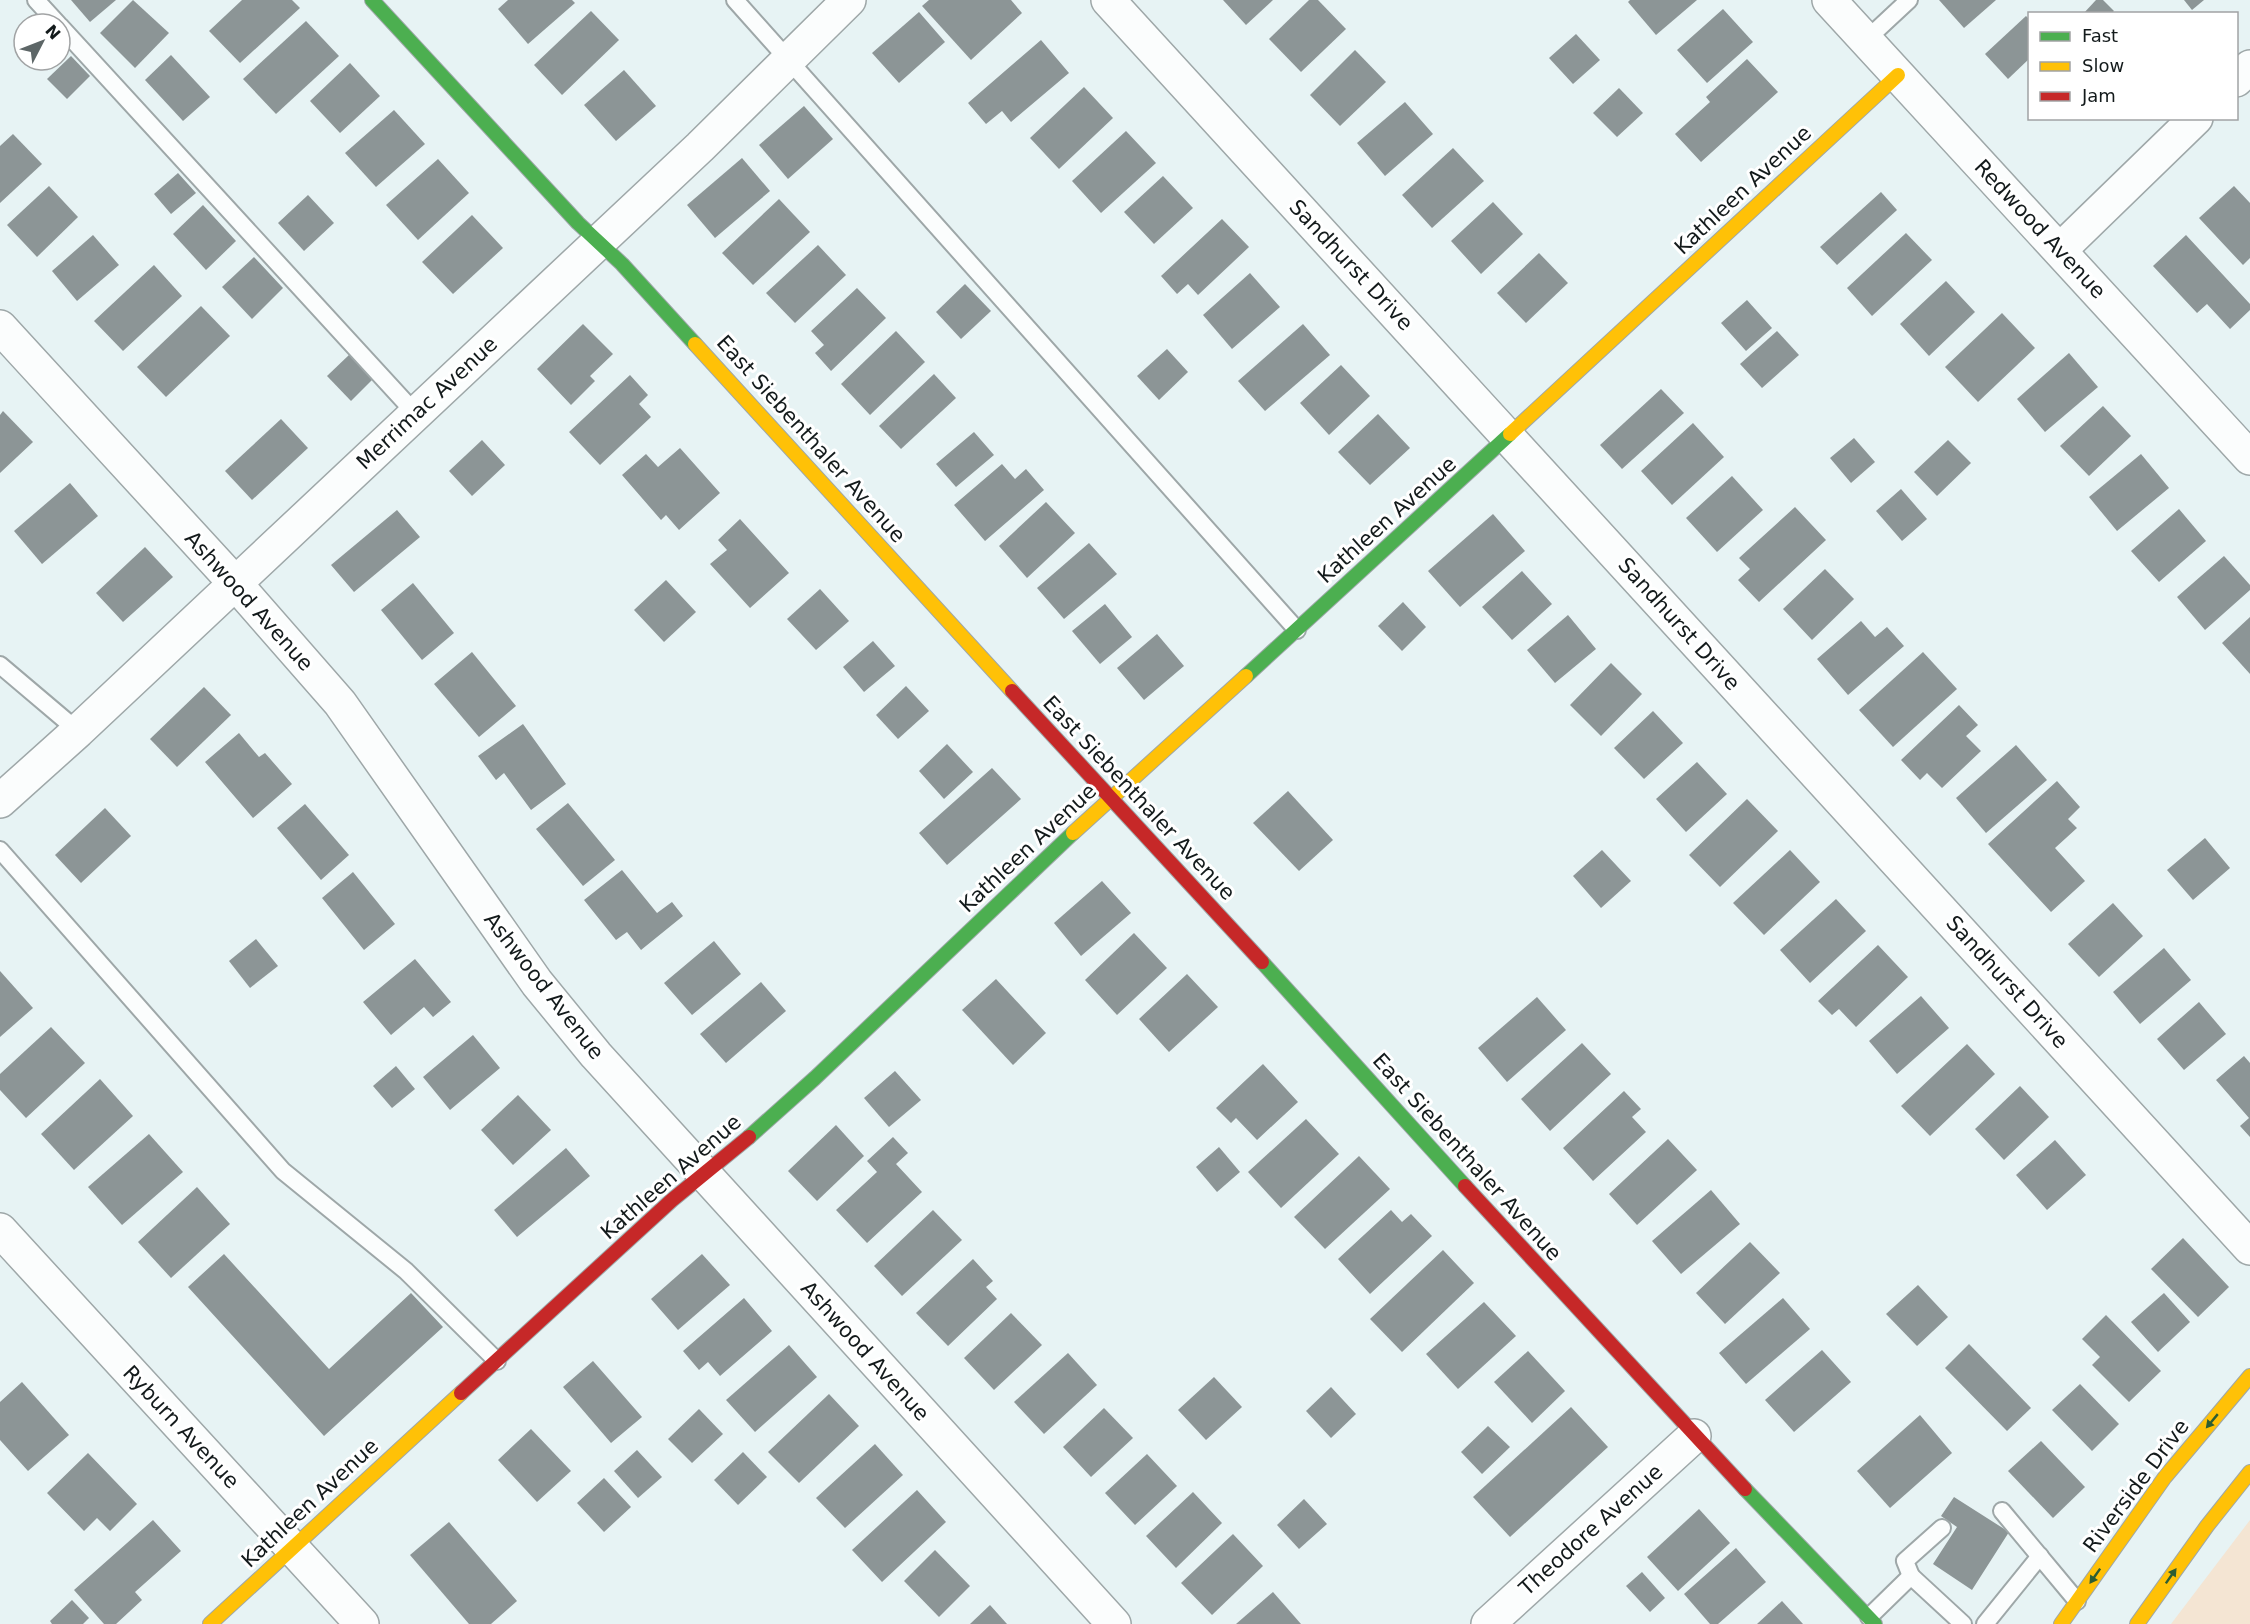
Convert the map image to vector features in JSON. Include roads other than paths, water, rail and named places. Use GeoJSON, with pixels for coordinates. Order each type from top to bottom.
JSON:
{"type":"FeatureCollection","features":[{"type":"Feature","properties":{"kind":"main road","name":"East Siebenthaler Avenue"},"geometry":{"type":"LineString","coordinates":[[372,0],[578,223],[622,264],[1694,1436],[1872,1621]]}},
{"type":"Feature","properties":{"kind":"main road","name":"Kathleen Avenue"},"geometry":{"type":"LineString","coordinates":[[210,1624],[672,1200],[735,1151],[1031,872],[1509,437],[1898,75]]}},
{"type":"Feature","properties":{"kind":"main road","name":"Riverside Drive"},"geometry":{"type":"LineString","coordinates":[[2061,1624],[2165,1477],[2250,1376]]}},
{"type":"Feature","properties":{"kind":"main road"},"geometry":{"type":"LineString","coordinates":[[2138,1624],[2207,1526],[2250,1472]]}},
{"type":"Feature","properties":{"kind":"street","name":"Merrimac Avenue"},"geometry":{"type":"LineString","coordinates":[[0,801],[78,731],[599,242],[849,0]]}},
{"type":"Feature","properties":{"kind":"street","name":"Sandhurst Drive"},"geometry":{"type":"LineString","coordinates":[[1108,0],[2250,1248]]}},
{"type":"Feature","properties":{"kind":"street","name":"Redwood Avenue"},"geometry":{"type":"LineString","coordinates":[[1829,0],[2250,458]]}},
{"type":"Feature","properties":{"kind":"street"},"geometry":{"type":"LineString","coordinates":[[2238,78],[2250,67]]}},
{"type":"Feature","properties":{"kind":"street"},"geometry":{"type":"LineString","coordinates":[[2060,250],[2194,120]]}},
{"type":"Feature","properties":{"kind":"street","name":"Ashwood Avenue"},"geometry":{"type":"LineString","coordinates":[[0,327],[235,583],[340,703],[537,983],[596,1055],[1114,1624]]}},
{"type":"Feature","properties":{"kind":"street","name":"Ryburn Avenue"},"geometry":{"type":"LineString","coordinates":[[0,1230],[362,1624]]}},
{"type":"Feature","properties":{"kind":"street","name":"Theodore Avenue"},"geometry":{"type":"LineString","coordinates":[[1488,1624],[1694,1436]]}},
{"type":"Feature","properties":{"kind":"lane"},"geometry":{"type":"LineString","coordinates":[[36,0],[47,12]]}},
{"type":"Feature","properties":{"kind":"lane"},"geometry":{"type":"LineString","coordinates":[[735,0],[1297,630]]}},
{"type":"Feature","properties":{"kind":"lane"},"geometry":{"type":"LineString","coordinates":[[1866,40],[1909,0]]}},
{"type":"Feature","properties":{"kind":"lane"},"geometry":{"type":"LineString","coordinates":[[72,39],[416,414]]}},
{"type":"Feature","properties":{"kind":"lane"},"geometry":{"type":"LineString","coordinates":[[0,665],[78,731]]}},
{"type":"Feature","properties":{"kind":"lane"},"geometry":{"type":"LineString","coordinates":[[0,850],[283,1171],[406,1271],[497,1361]]}},
{"type":"Feature","properties":{"kind":"lane"},"geometry":{"type":"LineString","coordinates":[[2002,1511],[2077,1601]]}},
{"type":"Feature","properties":{"kind":"lane"},"geometry":{"type":"LineString","coordinates":[[1942,1528],[1905,1561],[1911,1576],[1963,1624]]}},
{"type":"Feature","properties":{"kind":"lane"},"geometry":{"type":"LineString","coordinates":[[1985,1624],[2040,1556]]}},
{"type":"Feature","properties":{"kind":"lane"},"geometry":{"type":"LineString","coordinates":[[1872,1621],[1911,1576]]}}]}
